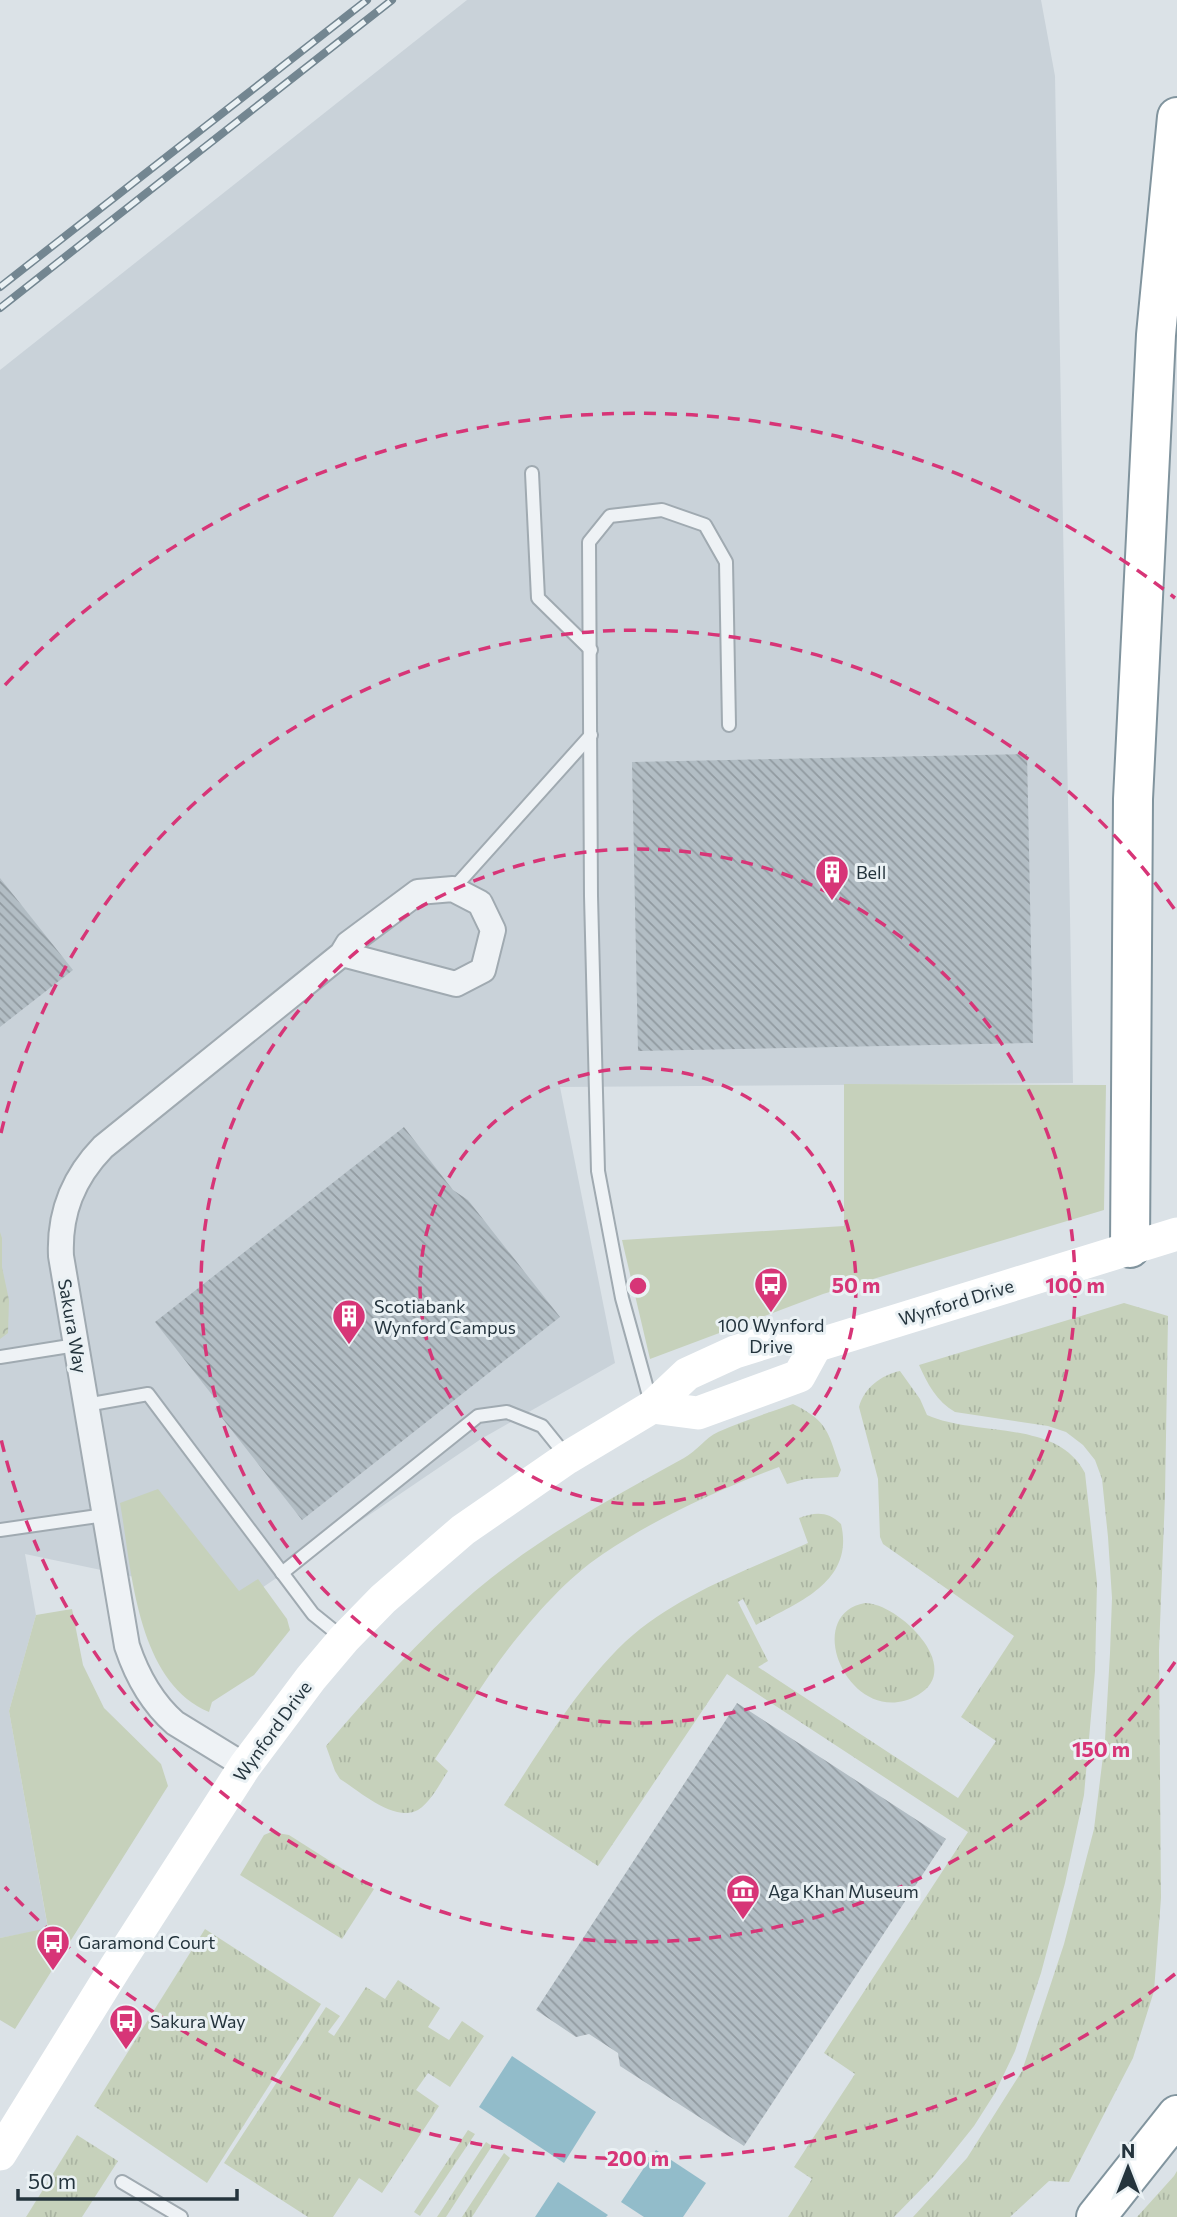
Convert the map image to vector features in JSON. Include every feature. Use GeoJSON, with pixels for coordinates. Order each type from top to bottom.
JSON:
{"type":"FeatureCollection","features":[{"type":"Feature","properties":{"kind":"highway"},"geometry":{"type":"LineString","coordinates":[[1130,1248],[1133,799],[1156,335],[1177,117]]}},
{"type":"Feature","properties":{"kind":"highway"},"geometry":{"type":"LineString","coordinates":[[1096,2217],[1177,2115]]}},
{"type":"Feature","properties":{"kind":"street"},"geometry":{"type":"LineString","coordinates":[[342,954],[456,984],[483,970],[493,930],[480,902],[453,889]]}},
{"type":"Feature","properties":{"kind":"street","name":"Sakura Way"},"geometry":{"type":"LineString","coordinates":[[245,1766],[175,1723],[161,1709],[142,1683],[126,1640],[61,1244],[67,1202],[83,1170],[112,1139],[342,954],[348,944],[418,892],[453,889]]}},
{"type":"Feature","properties":{"kind":"street","name":"Wynford Drive"},"geometry":{"type":"LineString","coordinates":[[0,2154],[115,1968],[245,1766],[280,1718],[344,1639],[383,1599],[463,1530],[567,1458],[652,1407],[687,1374],[735,1352],[786,1336],[816,1345],[1175,1235]]}},
{"type":"Feature","properties":{"kind":"street"},"geometry":{"type":"LineString","coordinates":[[652,1407],[698,1413],[799,1376],[816,1345]]}},
{"type":"Feature","properties":{"kind":"lane"},"geometry":{"type":"LineString","coordinates":[[532,473],[538,598],[591,650]]}},
{"type":"Feature","properties":{"kind":"lane"},"geometry":{"type":"LineString","coordinates":[[652,1407],[622,1298],[598,1171],[589,542],[610,516],[662,510],[705,525],[726,562],[729,725]]}},
{"type":"Feature","properties":{"kind":"lane"},"geometry":{"type":"LineString","coordinates":[[453,889],[591,735]]}},
{"type":"Feature","properties":{"kind":"lane"},"geometry":{"type":"LineString","coordinates":[[0,1357],[76,1345]]}},
{"type":"Feature","properties":{"kind":"lane"},"geometry":{"type":"LineString","coordinates":[[86,1405],[148,1394],[313,1614],[344,1639]]}},
{"type":"Feature","properties":{"kind":"lane"},"geometry":{"type":"LineString","coordinates":[[282,1573],[478,1416],[507,1412],[542,1426],[567,1458]]}},
{"type":"Feature","properties":{"kind":"lane"},"geometry":{"type":"LineString","coordinates":[[0,1530],[105,1515]]}},
{"type":"Feature","properties":{"kind":"lane"},"geometry":{"type":"LineString","coordinates":[[122,2182],[181,2217]]}},
{"type":"Feature","properties":{"kind":"shaded area"},"geometry":{"type":"Polygon","coordinates":[[[467,0],[1041,0],[1055,76],[1073,1083],[560,1087],[615,1363],[481,1439],[244,1600],[25,1554],[36,1615],[9,1711],[48,1929],[0,1938],[0,370],[467,0]]]}},
{"type":"Feature","properties":{"kind":"green space"},"geometry":{"type":"Polygon","coordinates":[[[844,1084],[1106,1085],[1104,1210],[823,1294],[650,1359],[622,1240],[844,1226],[844,1084]]]}},
{"type":"Feature","properties":{"kind":"green space"},"geometry":{"type":"Polygon","coordinates":[[[0,1232],[2,1267],[9,1300],[8,1333],[0,1339],[0,1232]]]}},
{"type":"Feature","properties":{"kind":"green space"},"geometry":{"type":"Polygon","coordinates":[[[1124,1303],[1168,1316],[1159,1650],[1161,1898],[1154,1991],[1133,2058],[1069,2182],[1049,2181],[1010,2217],[913,2217],[967,2158],[1022,2071],[1064,1944],[1094,1829],[1105,1740],[1112,1598],[1102,1479],[1095,1460],[1083,1445],[1066,1432],[1048,1426],[955,1412],[938,1397],[919,1365],[1124,1303]]]}},
{"type":"Feature","properties":{"kind":"green space"},"geometry":{"type":"Polygon","coordinates":[[[900,1371],[920,1399],[927,1415],[947,1422],[1036,1437],[1055,1444],[1072,1456],[1085,1473],[1097,1583],[1095,1671],[1084,1795],[1065,1883],[1041,1973],[1015,2051],[995,2093],[974,2126],[934,2176],[894,2217],[788,2217],[812,2179],[794,2167],[855,2074],[824,2053],[968,1832],[727,1674],[598,1866],[504,1805],[575,1699],[625,1642],[645,1625],[689,1597],[808,1543],[799,1518],[816,1514],[831,1517],[841,1524],[843,1544],[839,1561],[831,1576],[805,1599],[756,1625],[743,1599],[738,1602],[768,1661],[758,1667],[958,1798],[996,1741],[961,1717],[1014,1636],[883,1544],[880,1537],[878,1479],[859,1407],[874,1383],[900,1371]]]}},
{"type":"Feature","properties":{"kind":"green space"},"geometry":{"type":"Polygon","coordinates":[[[793,1404],[814,1417],[826,1430],[841,1470],[838,1477],[805,1479],[787,1484],[779,1467],[667,1516],[590,1564],[541,1610],[489,1675],[435,1759],[448,1771],[423,1807],[409,1813],[388,1809],[340,1779],[326,1746],[434,1628],[498,1572],[549,1536],[689,1455],[713,1435],[793,1404]]]}},
{"type":"Feature","properties":{"kind":"green space"},"geometry":{"type":"Polygon","coordinates":[[[158,1489],[239,1591],[258,1579],[287,1619],[290,1630],[254,1675],[212,1702],[209,1712],[185,1697],[166,1676],[152,1650],[134,1590],[120,1503],[158,1489]]]}},
{"type":"Feature","properties":{"kind":"green space"},"geometry":{"type":"Polygon","coordinates":[[[865,1603],[879,1606],[909,1625],[931,1654],[935,1669],[931,1683],[918,1695],[894,1702],[873,1698],[855,1686],[842,1668],[835,1647],[836,1628],[846,1612],[865,1603]]]}},
{"type":"Feature","properties":{"kind":"green space"},"geometry":{"type":"Polygon","coordinates":[[[72,1609],[83,1665],[104,1708],[161,1764],[168,1786],[15,2029],[0,2020],[0,1938],[48,1928],[9,1711],[36,1615],[72,1609]]]}},
{"type":"Feature","properties":{"kind":"green space"},"geometry":{"type":"Polygon","coordinates":[[[271,1832],[289,1835],[374,1889],[342,1939],[240,1875],[264,1835],[271,1832]]]}},
{"type":"Feature","properties":{"kind":"green space"},"geometry":{"type":"Polygon","coordinates":[[[205,1929],[321,2004],[207,2183],[94,2106],[205,1929]]]}},
{"type":"Feature","properties":{"kind":"green space"},"geometry":{"type":"Polygon","coordinates":[[[398,1980],[440,2008],[428,2027],[449,2040],[462,2021],[484,2036],[450,2087],[428,2073],[416,2090],[439,2106],[382,2193],[359,2178],[333,2217],[308,2217],[224,2163],[326,2007],[340,2016],[328,2032],[334,2036],[366,1987],[385,1999],[398,1980]]]}},
{"type":"Feature","properties":{"kind":"green space"},"geometry":{"type":"Polygon","coordinates":[[[468,2130],[475,2134],[420,2216],[414,2212],[468,2130]]]}},
{"type":"Feature","properties":{"kind":"green space"},"geometry":{"type":"Polygon","coordinates":[[[77,2135],[118,2161],[82,2217],[26,2217],[77,2135]]]}},
{"type":"Feature","properties":{"kind":"green space"},"geometry":{"type":"Polygon","coordinates":[[[486,2142],[492,2146],[446,2217],[437,2217],[486,2142]]]}},
{"type":"Feature","properties":{"kind":"green space"},"geometry":{"type":"Polygon","coordinates":[[[504,2153],[510,2158],[472,2217],[462,2217],[504,2153]]]}},
{"type":"Feature","properties":{"kind":"green space"},"geometry":{"type":"Polygon","coordinates":[[[1177,2171],[1177,2217],[1137,2217],[1174,2176],[1177,2171]]]}},
{"type":"Feature","properties":{"kind":"water"},"geometry":{"type":"Polygon","coordinates":[[[512,2056],[596,2112],[564,2163],[479,2107],[512,2056]]]}},
{"type":"Feature","properties":{"kind":"water"},"geometry":{"type":"Polygon","coordinates":[[[656,2150],[706,2183],[683,2217],[644,2217],[621,2202],[656,2150]]]}},
{"type":"Feature","properties":{"kind":"water"},"geometry":{"type":"Polygon","coordinates":[[[558,2182],[608,2215],[535,2217],[558,2182]]]}},
{"type":"Feature","properties":{"kind":"building","name":"Bell"},"geometry":{"type":"Polygon","coordinates":[[[1027,754],[1033,1043],[638,1051],[632,762],[1027,754]]]}},
{"type":"Feature","properties":{"kind":"building"},"geometry":{"type":"Polygon","coordinates":[[[0,878],[73,970],[0,1027],[0,878]]]}},
{"type":"Feature","properties":{"kind":"building","name":"Scotiabank Wynford Campus"},"geometry":{"type":"Polygon","coordinates":[[[404,1127],[453,1190],[468,1200],[560,1317],[302,1520],[215,1409],[220,1405],[155,1322],[404,1127]]]}},
{"type":"Feature","properties":{"kind":"building","name":"Aga Khan Museum"},"geometry":{"type":"Polygon","coordinates":[[[737,1703],[946,1839],[744,2146],[620,2066],[618,2053],[589,2034],[576,2037],[536,2010],[737,1703]]]}},
{"type":"Feature","properties":{"kind":"railway"},"geometry":{"type":"LineString","coordinates":[[0,287],[367,0]]}},
{"type":"Feature","properties":{"kind":"railway"},"geometry":{"type":"LineString","coordinates":[[0,308],[392,0]]}},
{"type":"Feature","properties":{"kind":"place","name":"Bell"},"geometry":{"type":"Point","coordinates":[832,902]}},
{"type":"Feature","properties":{"kind":"place","name":"100 Wynford Drive"},"geometry":{"type":"Point","coordinates":[771,1314]}},
{"type":"Feature","properties":{"kind":"place","name":"Scotiabank Wynford Campus"},"geometry":{"type":"Point","coordinates":[349,1346]}},
{"type":"Feature","properties":{"kind":"place","name":"Aga Khan Museum"},"geometry":{"type":"Point","coordinates":[743,1921]}},
{"type":"Feature","properties":{"kind":"place","name":"Garamond Court"},"geometry":{"type":"Point","coordinates":[53,1972]}},
{"type":"Feature","properties":{"kind":"place","name":"Sakura Way"},"geometry":{"type":"Point","coordinates":[126,2051]}}]}
